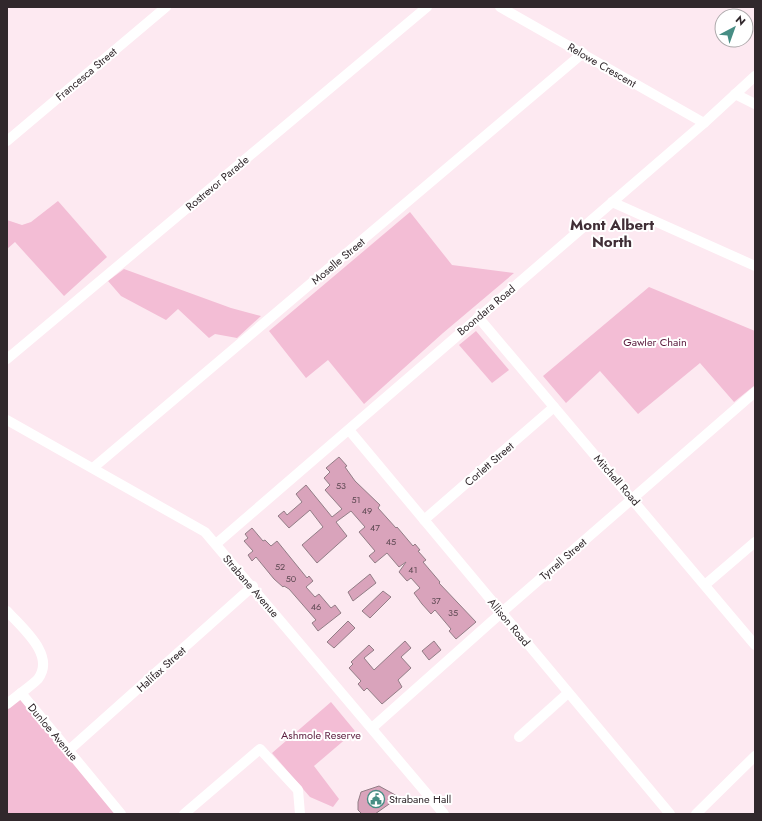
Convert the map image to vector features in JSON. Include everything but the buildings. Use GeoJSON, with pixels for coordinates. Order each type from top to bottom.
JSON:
{"type":"FeatureCollection","features":[{"type":"Feature","properties":{"kind":"street","name":"Francesca Street"},"geometry":{"type":"LineString","coordinates":[[7,141],[166,7]]}},
{"type":"Feature","properties":{"kind":"street","name":"Rostrevor Parade"},"geometry":{"type":"LineString","coordinates":[[7,359],[427,7]]}},
{"type":"Feature","properties":{"kind":"street","name":"Relowe Crescent"},"geometry":{"type":"LineString","coordinates":[[500,7],[704,123]]}},
{"type":"Feature","properties":{"kind":"street","name":"Moselle Street"},"geometry":{"type":"LineString","coordinates":[[93,468],[583,53]]}},
{"type":"Feature","properties":{"kind":"street","name":"Boondara Road"},"geometry":{"type":"LineString","coordinates":[[216,544],[704,123],[755,76]]}},
{"type":"Feature","properties":{"kind":"street"},"geometry":{"type":"LineString","coordinates":[[735,94],[755,104]]}},
{"type":"Feature","properties":{"kind":"street"},"geometry":{"type":"LineString","coordinates":[[612,202],[755,266]]}},
{"type":"Feature","properties":{"kind":"street","name":"Mitchell Road"},"geometry":{"type":"LineString","coordinates":[[478,317],[706,584],[755,645]]}},
{"type":"Feature","properties":{"kind":"street","name":"Tyrrell Street"},"geometry":{"type":"LineString","coordinates":[[372,728],[501,612],[755,392]]}},
{"type":"Feature","properties":{"kind":"street","name":"Corlett Street"},"geometry":{"type":"LineString","coordinates":[[424,520],[554,407]]}},
{"type":"Feature","properties":{"kind":"street","name":"Strabane Avenue"},"geometry":{"type":"LineString","coordinates":[[7,420],[205,532],[253,586],[444,814]]}},
{"type":"Feature","properties":{"kind":"street","name":"Allison Road"},"geometry":{"type":"LineString","coordinates":[[349,430],[670,814]]}},
{"type":"Feature","properties":{"kind":"street"},"geometry":{"type":"LineString","coordinates":[[706,584],[755,542]]}},
{"type":"Feature","properties":{"kind":"street","name":"Halifax Street"},"geometry":{"type":"LineString","coordinates":[[68,751],[253,586]]}},
{"type":"Feature","properties":{"kind":"street","name":"Dunloe Avenue"},"geometry":{"type":"LineString","coordinates":[[7,611],[40,649],[44,661],[38,678],[21,693],[121,814]]}},
{"type":"Feature","properties":{"kind":"street"},"geometry":{"type":"LineString","coordinates":[[7,704],[21,693]]}},
{"type":"Feature","properties":{"kind":"street"},"geometry":{"type":"LineString","coordinates":[[518,737],[568,693]]}},
{"type":"Feature","properties":{"kind":"street"},"geometry":{"type":"LineString","coordinates":[[184,814],[260,749],[298,790],[300,814]]}},
{"type":"Feature","properties":{"kind":"street"},"geometry":{"type":"LineString","coordinates":[[696,814],[755,756]]}},
{"type":"Feature","properties":{"kind":"green space"},"geometry":{"type":"Polygon","coordinates":[[[58,201],[107,257],[64,296],[15,242],[7,249],[7,220],[22,225],[31,222],[58,201]]]}},
{"type":"Feature","properties":{"kind":"green space"},"geometry":{"type":"Polygon","coordinates":[[[410,212],[452,265],[514,273],[443,333],[364,404],[328,360],[306,378],[269,331],[410,212]]]}},
{"type":"Feature","properties":{"kind":"green space"},"geometry":{"type":"Polygon","coordinates":[[[124,269],[231,308],[261,316],[237,338],[215,334],[209,338],[178,309],[166,320],[121,296],[108,281],[124,269]]]}},
{"type":"Feature","properties":{"kind":"green space","name":"Gawler Chain"},"geometry":{"type":"Polygon","coordinates":[[[649,287],[755,331],[755,385],[734,402],[700,363],[638,414],[600,371],[566,403],[543,376],[649,287]]]}},
{"type":"Feature","properties":{"kind":"green space"},"geometry":{"type":"Polygon","coordinates":[[[476,331],[509,370],[492,383],[459,345],[476,331]]]}},
{"type":"Feature","properties":{"kind":"green space"},"geometry":{"type":"Polygon","coordinates":[[[21,693],[120,814],[7,814],[7,704],[21,693]]]}},
{"type":"Feature","properties":{"kind":"green space","name":"Ashmole Reserve"},"geometry":{"type":"Polygon","coordinates":[[[331,702],[355,731],[314,766],[339,799],[333,807],[310,797],[272,753],[331,702]]]}},
{"type":"Feature","properties":{"kind":"place","name":"Strabane Hall"},"geometry":{"type":"Point","coordinates":[376,799]}},
{"type":"Feature","properties":{"kind":"district","name":"Mont Albert North"},"geometry":{"type":"Point","coordinates":[612,234]}}]}
